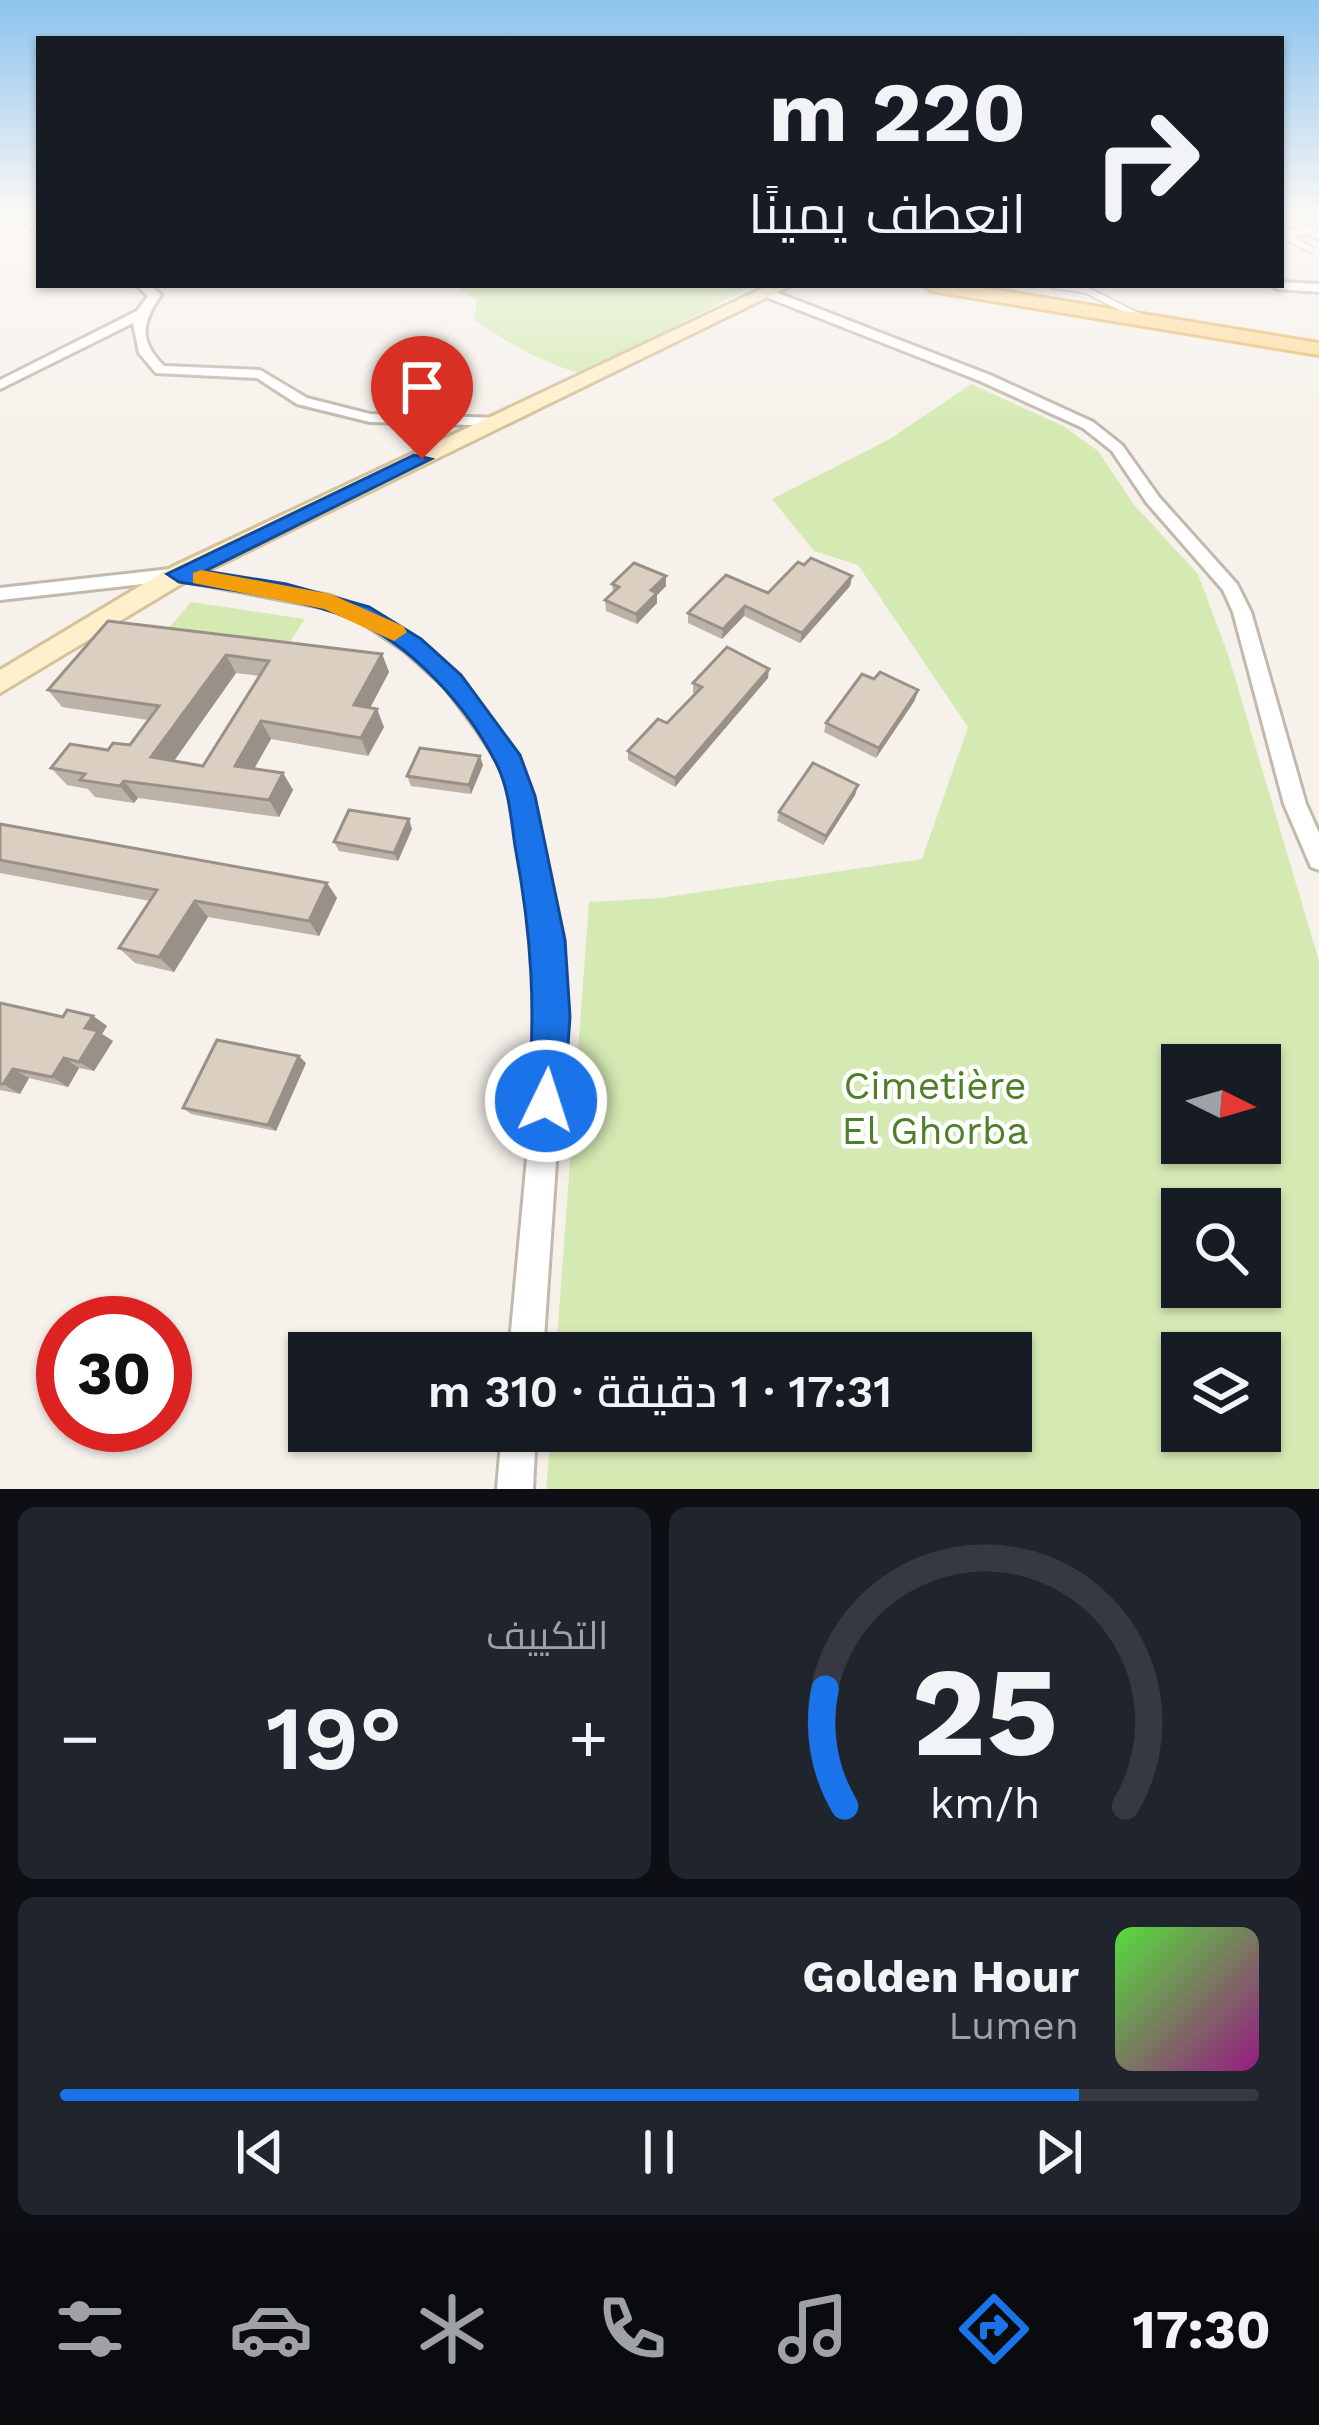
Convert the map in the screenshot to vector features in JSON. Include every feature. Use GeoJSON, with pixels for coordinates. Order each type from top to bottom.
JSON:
{"type":"FeatureCollection","features":[{"type":"Feature","properties":{"kind":"main road"},"geometry":{"type":"LineString","coordinates":[[0,682],[179,574],[771,288]]}},
{"type":"Feature","properties":{"kind":"main road"},"geometry":{"type":"LineString","coordinates":[[947,288],[1319,349]]}},
{"type":"Feature","properties":{"kind":"street"},"geometry":{"type":"LineString","coordinates":[[1284,286],[1319,288]]}},
{"type":"Feature","properties":{"kind":"street"},"geometry":{"type":"LineString","coordinates":[[146,288],[155,295]]}},
{"type":"Feature","properties":{"kind":"street"},"geometry":{"type":"LineString","coordinates":[[165,288],[141,314],[137,334],[152,365],[161,370],[260,374],[302,401],[356,416],[501,422]]}},
{"type":"Feature","properties":{"kind":"street"},"geometry":{"type":"LineString","coordinates":[[775,288],[1052,406],[1117,448],[1153,500],[1237,600],[1295,804],[1319,860]]}},
{"type":"Feature","properties":{"kind":"street"},"geometry":{"type":"LineString","coordinates":[[0,385],[141,314]]}},
{"type":"Feature","properties":{"kind":"street"},"geometry":{"type":"LineString","coordinates":[[0,594],[179,574],[330,602],[390,629],[452,682],[510,763],[548,940],[553,1017],[528,1332]]}},
{"type":"Feature","properties":{"kind":"street"},"geometry":{"type":"LineString","coordinates":[[515,1489],[518,1452]]}},
{"type":"Feature","properties":{"kind":"lane"},"geometry":{"type":"LineString","coordinates":[[1073,288],[1148,321]]}},
{"type":"Feature","properties":{"kind":"green space"},"geometry":{"type":"Polygon","coordinates":[[[456,288],[748,288],[583,374],[514,345],[475,320],[477,300],[456,288]]]}},
{"type":"Feature","properties":{"kind":"green space","name":"Cimetière El Ghorba"},"geometry":{"type":"Polygon","coordinates":[[[971,384],[1063,426],[1098,451],[1135,506],[1198,574],[1228,654],[1319,961],[1319,1489],[546,1489],[549,1452],[1032,1452],[1032,1332],[558,1332],[589,902],[660,898],[922,859],[968,727],[858,565],[814,551],[772,499],[890,439],[971,384]]]}},
{"type":"Feature","properties":{"kind":"green space"},"geometry":{"type":"Polygon","coordinates":[[[191,602],[305,619],[282,654],[163,635],[191,602]]]}},
{"type":"Feature","properties":{"kind":"building"},"geometry":{"type":"Polygon","coordinates":[[[811,558],[852,576],[802,633],[745,606],[723,629],[688,613],[726,575],[768,593],[798,562],[804,565],[811,558]]]}},
{"type":"Feature","properties":{"kind":"building"},"geometry":{"type":"Polygon","coordinates":[[[634,563],[666,576],[636,614],[605,600],[619,587],[612,584],[634,563]]]}},
{"type":"Feature","properties":{"kind":"building"},"geometry":{"type":"Polygon","coordinates":[[[108,621],[382,654],[354,705],[377,709],[361,738],[261,721],[235,766],[283,773],[269,800],[124,781],[120,786],[80,780],[85,774],[51,768],[70,744],[108,750],[113,743],[130,745],[159,706],[48,690],[108,621]],[[226,655],[151,757],[203,766],[269,661],[226,655]]]}},
{"type":"Feature","properties":{"kind":"building"},"geometry":{"type":"Polygon","coordinates":[[[727,647],[769,669],[675,778],[628,751],[658,719],[667,723],[702,687],[693,683],[727,647]]]}},
{"type":"Feature","properties":{"kind":"building"},"geometry":{"type":"Polygon","coordinates":[[[880,672],[918,690],[879,748],[826,723],[862,674],[874,679],[880,672]]]}},
{"type":"Feature","properties":{"kind":"building"},"geometry":{"type":"Polygon","coordinates":[[[420,748],[480,756],[469,785],[407,776],[420,748]]]}},
{"type":"Feature","properties":{"kind":"building"},"geometry":{"type":"Polygon","coordinates":[[[813,763],[858,785],[826,836],[779,812],[813,763]]]}},
{"type":"Feature","properties":{"kind":"building"},"geometry":{"type":"Polygon","coordinates":[[[349,810],[409,819],[394,853],[334,842],[349,810]]]}},
{"type":"Feature","properties":{"kind":"building"},"geometry":{"type":"Polygon","coordinates":[[[0,824],[327,883],[309,921],[195,901],[159,957],[119,948],[157,890],[0,860],[0,824]]]}},
{"type":"Feature","properties":{"kind":"building"},"geometry":{"type":"Polygon","coordinates":[[[0,1003],[63,1017],[67,1010],[93,1016],[85,1028],[98,1031],[79,1062],[64,1058],[52,1077],[13,1069],[0,1084],[0,1003]]]}},
{"type":"Feature","properties":{"kind":"building"},"geometry":{"type":"Polygon","coordinates":[[[217,1040],[299,1056],[268,1125],[183,1108],[217,1040]]]}},
{"type":"Feature","properties":{"kind":"slow traffic"},"geometry":{"type":"LineString","coordinates":[[201,578],[330,602],[394,632]]}},
{"type":"Feature","properties":{"kind":"route"},"geometry":{"type":"LineString","coordinates":[[422,459],[179,574],[286,592],[361,613],[390,629],[452,682],[484,724],[510,763],[521,796],[548,940],[553,1017],[546,1101]]}}]}
